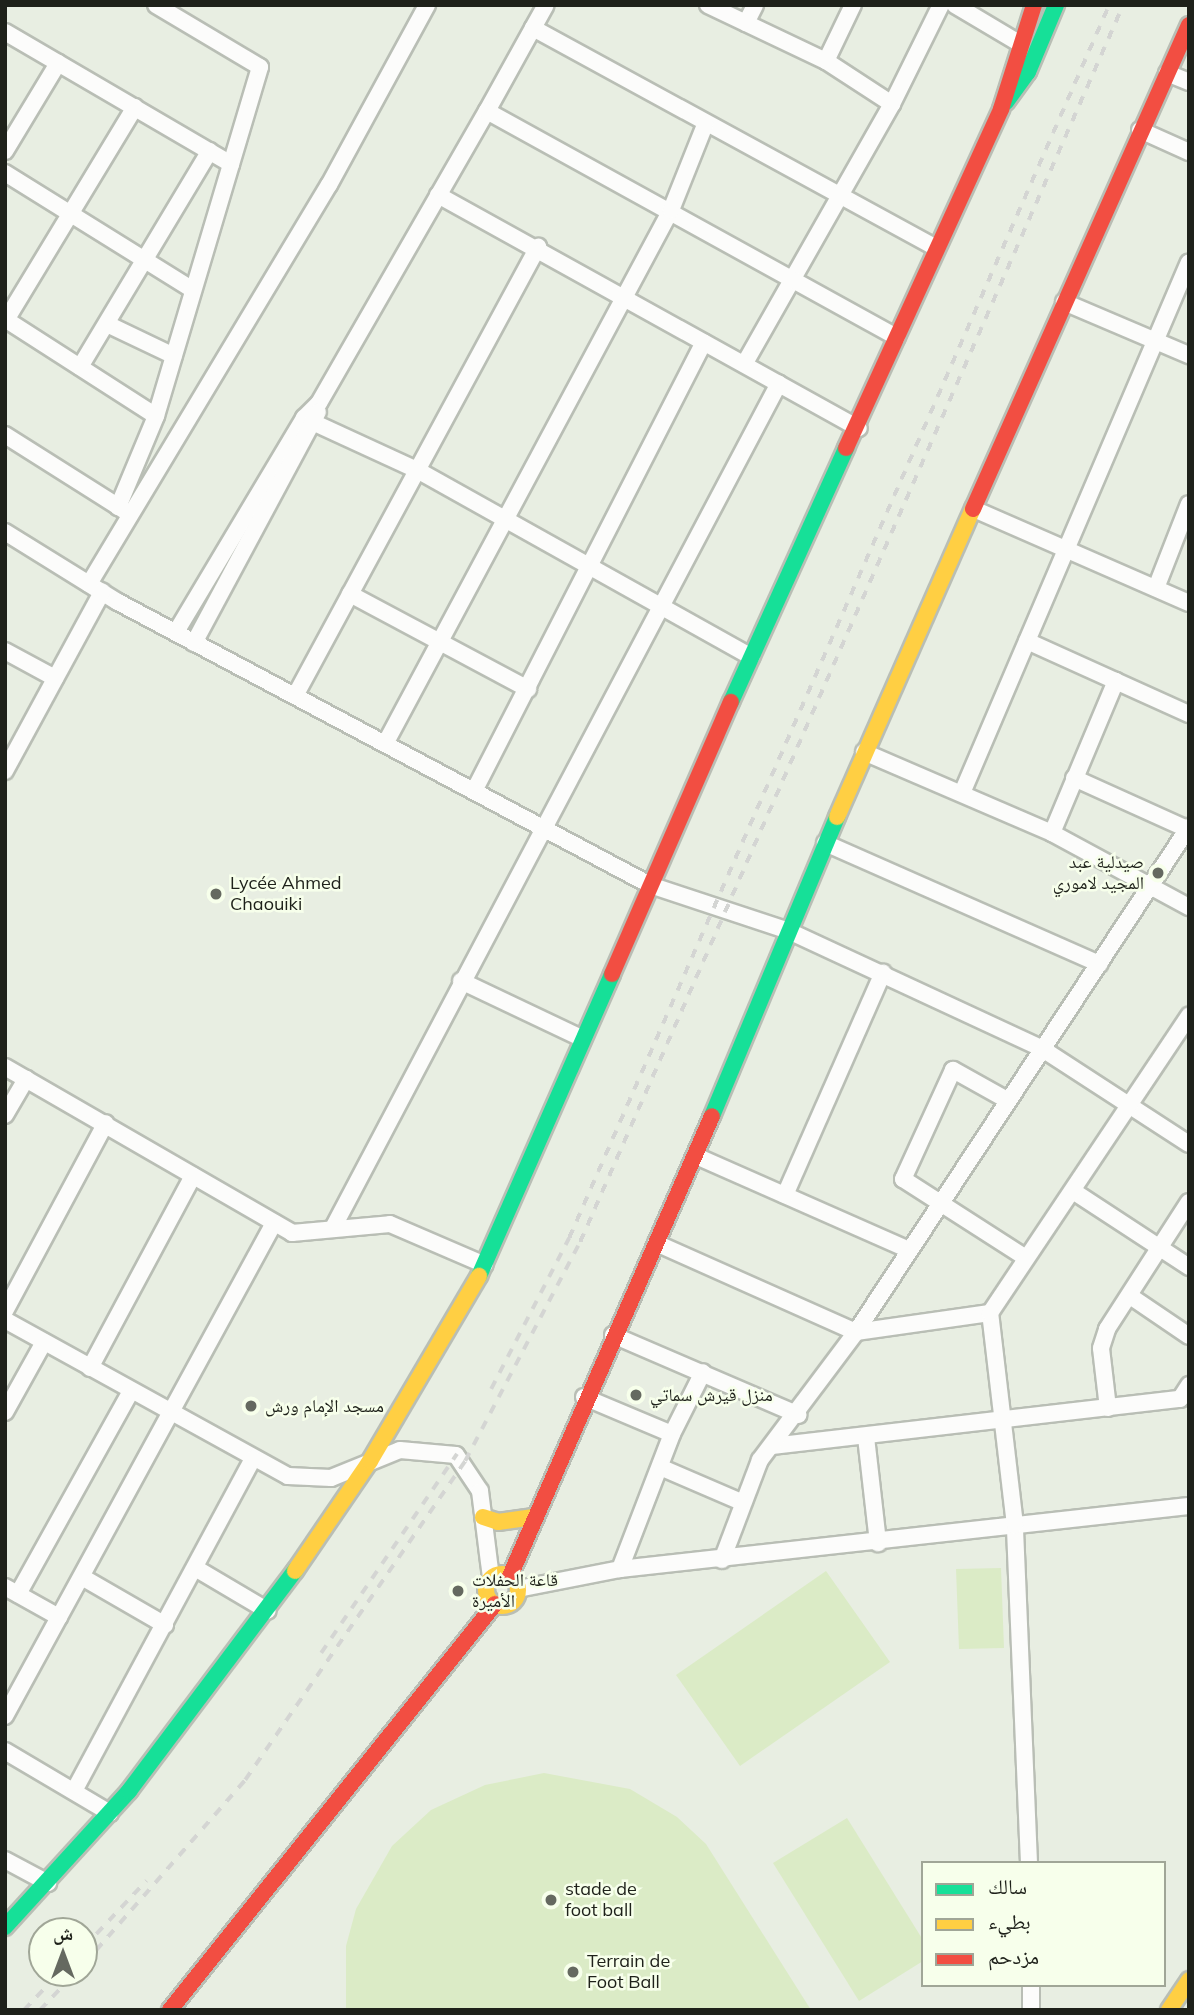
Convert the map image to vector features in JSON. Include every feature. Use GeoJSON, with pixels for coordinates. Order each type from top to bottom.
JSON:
{"type":"FeatureCollection","features":[{"type":"Feature","properties":{"kind":"street"},"geometry":{"type":"LineString","coordinates":[[5,771],[9,752],[55,678],[95,588],[124,510],[156,416],[260,67],[156,5]]}},
{"type":"Feature","properties":{"kind":"street"},"geometry":{"type":"LineString","coordinates":[[124,510],[329,185],[427,5]]}},
{"type":"Feature","properties":{"kind":"street"},"geometry":{"type":"LineString","coordinates":[[194,642],[251,540],[319,403],[546,5]]}},
{"type":"Feature","properties":{"kind":"street"},"geometry":{"type":"LineString","coordinates":[[708,5],[826,61],[892,104]]}},
{"type":"Feature","properties":{"kind":"street"},"geometry":{"type":"LineString","coordinates":[[746,23],[755,5]]}},
{"type":"Feature","properties":{"kind":"street"},"geometry":{"type":"LineString","coordinates":[[826,61],[853,5]]}},
{"type":"Feature","properties":{"kind":"street"},"geometry":{"type":"LineString","coordinates":[[744,364],[794,282],[836,193],[892,104],[941,5]]}},
{"type":"Feature","properties":{"kind":"street"},"geometry":{"type":"LineString","coordinates":[[955,5],[1020,43]]}},
{"type":"Feature","properties":{"kind":"street"},"geometry":{"type":"LineString","coordinates":[[5,1927],[110,1813],[268,1611],[370,1461],[485,1265],[751,657],[859,428],[936,248],[1001,109],[1034,5]]}},
{"type":"Feature","properties":{"kind":"street"},"geometry":{"type":"LineString","coordinates":[[1001,109],[1028,72],[1056,5]]}},
{"type":"Feature","properties":{"kind":"street"},"geometry":{"type":"LineString","coordinates":[[170,2010],[495,1604],[511,1603],[514,1583],[534,1517],[584,1397],[696,1156],[864,752],[976,510],[1140,130],[1189,25]]}},
{"type":"Feature","properties":{"kind":"street"},"geometry":{"type":"LineString","coordinates":[[533,28],[705,125],[936,248]]}},
{"type":"Feature","properties":{"kind":"street"},"geometry":{"type":"LineString","coordinates":[[5,32],[231,164]]}},
{"type":"Feature","properties":{"kind":"street"},"geometry":{"type":"LineString","coordinates":[[5,151],[58,62]]}},
{"type":"Feature","properties":{"kind":"street"},"geometry":{"type":"LineString","coordinates":[[1167,73],[1189,82]]}},
{"type":"Feature","properties":{"kind":"street"},"geometry":{"type":"LineString","coordinates":[[135,107],[6,320],[156,416]]}},
{"type":"Feature","properties":{"kind":"street"},"geometry":{"type":"LineString","coordinates":[[487,111],[671,210],[794,282],[897,337]]}},
{"type":"Feature","properties":{"kind":"street"},"geometry":{"type":"LineString","coordinates":[[385,744],[509,520],[671,210],[705,125]]}},
{"type":"Feature","properties":{"kind":"street"},"geometry":{"type":"LineString","coordinates":[[1140,130],[1189,152]]}},
{"type":"Feature","properties":{"kind":"street"},"geometry":{"type":"LineString","coordinates":[[80,367],[147,261],[210,151]]}},
{"type":"Feature","properties":{"kind":"street"},"geometry":{"type":"LineString","coordinates":[[5,173],[193,290]]}},
{"type":"Feature","properties":{"kind":"street"},"geometry":{"type":"LineString","coordinates":[[438,195],[627,294],[704,342],[859,428]]}},
{"type":"Feature","properties":{"kind":"street"},"geometry":{"type":"LineString","coordinates":[[295,696],[537,247]]}},
{"type":"Feature","properties":{"kind":"street"},"geometry":{"type":"LineString","coordinates":[[961,793],[1067,550],[1153,339],[1189,262]]}},
{"type":"Feature","properties":{"kind":"street"},"geometry":{"type":"LineString","coordinates":[[1065,302],[1189,355]]}},
{"type":"Feature","properties":{"kind":"street"},"geometry":{"type":"LineString","coordinates":[[107,324],[174,356]]}},
{"type":"Feature","properties":{"kind":"street"},"geometry":{"type":"LineString","coordinates":[[474,791],[593,565],[704,342]]}},
{"type":"Feature","properties":{"kind":"street"},"geometry":{"type":"LineString","coordinates":[[333,1228],[542,828],[665,605],[779,383]]}},
{"type":"Feature","properties":{"kind":"street"},"geometry":{"type":"LineString","coordinates":[[310,420],[418,470],[665,605],[751,657]]}},
{"type":"Feature","properties":{"kind":"street"},"geometry":{"type":"LineString","coordinates":[[176,632],[236,531],[310,420]]}},
{"type":"Feature","properties":{"kind":"street"},"geometry":{"type":"LineString","coordinates":[[5,435],[124,510]]}},
{"type":"Feature","properties":{"kind":"street"},"geometry":{"type":"LineString","coordinates":[[1156,588],[1189,504]]}},
{"type":"Feature","properties":{"kind":"street"},"geometry":{"type":"LineString","coordinates":[[976,510],[1189,603]]}},
{"type":"Feature","properties":{"kind":"street"},"geometry":{"type":"LineString","coordinates":[[236,531],[251,540]]}},
{"type":"Feature","properties":{"kind":"street"},"geometry":{"type":"LineString","coordinates":[[5,532],[95,588],[650,885],[789,931],[1041,1048],[1131,1103],[1189,1144]]}},
{"type":"Feature","properties":{"kind":"street"},"geometry":{"type":"LineString","coordinates":[[351,594],[528,689]]}},
{"type":"Feature","properties":{"kind":"street"},"geometry":{"type":"LineString","coordinates":[[1027,641],[1189,714]]}},
{"type":"Feature","properties":{"kind":"street"},"geometry":{"type":"LineString","coordinates":[[5,651],[55,678]]}},
{"type":"Feature","properties":{"kind":"street"},"geometry":{"type":"LineString","coordinates":[[1052,832],[1116,681]]}},
{"type":"Feature","properties":{"kind":"street"},"geometry":{"type":"LineString","coordinates":[[864,752],[1052,832],[1153,883],[1189,907]]}},
{"type":"Feature","properties":{"kind":"street"},"geometry":{"type":"LineString","coordinates":[[722,1560],[739,1501],[772,1446],[799,1415],[856,1332],[1188,828],[1074,778]]}},
{"type":"Feature","properties":{"kind":"street"},"geometry":{"type":"LineString","coordinates":[[825,843],[1099,964]]}},
{"type":"Feature","properties":{"kind":"street"},"geometry":{"type":"LineString","coordinates":[[785,1195],[883,973]]}},
{"type":"Feature","properties":{"kind":"street"},"geometry":{"type":"LineString","coordinates":[[461,981],[583,1039]]}},
{"type":"Feature","properties":{"kind":"street"},"geometry":{"type":"LineString","coordinates":[[1028,1861],[1015,1525],[1005,1421],[990,1313],[1189,1016]]}},
{"type":"Feature","properties":{"kind":"street"},"geometry":{"type":"LineString","coordinates":[[5,1067],[301,1236],[333,1228],[390,1224],[485,1265]]}},
{"type":"Feature","properties":{"kind":"street"},"geometry":{"type":"LineString","coordinates":[[1007,1100],[953,1070],[902,1180],[942,1201],[1026,1258]]}},
{"type":"Feature","properties":{"kind":"street"},"geometry":{"type":"LineString","coordinates":[[5,1115],[26,1079]]}},
{"type":"Feature","properties":{"kind":"street"},"geometry":{"type":"LineString","coordinates":[[5,1311],[106,1123]]}},
{"type":"Feature","properties":{"kind":"street"},"geometry":{"type":"LineString","coordinates":[[696,1156],[909,1250]]}},
{"type":"Feature","properties":{"kind":"street"},"geometry":{"type":"LineString","coordinates":[[90,1368],[193,1176]]}},
{"type":"Feature","properties":{"kind":"street"},"geometry":{"type":"LineString","coordinates":[[1073,1191],[1189,1267]]}},
{"type":"Feature","properties":{"kind":"street"},"geometry":{"type":"LineString","coordinates":[[1108,1408],[1101,1348],[1189,1202]]}},
{"type":"Feature","properties":{"kind":"street"},"geometry":{"type":"LineString","coordinates":[[5,1716],[274,1223]]}},
{"type":"Feature","properties":{"kind":"street"},"geometry":{"type":"LineString","coordinates":[[656,1243],[856,1332],[990,1313]]}},
{"type":"Feature","properties":{"kind":"street"},"geometry":{"type":"LineString","coordinates":[[1130,1296],[1189,1336]]}},
{"type":"Feature","properties":{"kind":"street"},"geometry":{"type":"LineString","coordinates":[[5,1320],[253,1459],[310,1479],[417,1448],[456,1455],[476,1479],[491,1578],[486,1592],[495,1604]]}},
{"type":"Feature","properties":{"kind":"street"},"geometry":{"type":"LineString","coordinates":[[613,1335],[799,1415]]}},
{"type":"Feature","properties":{"kind":"street"},"geometry":{"type":"LineString","coordinates":[[5,1412],[44,1342]]}},
{"type":"Feature","properties":{"kind":"street"},"geometry":{"type":"LineString","coordinates":[[620,1569],[672,1434],[703,1372]]}},
{"type":"Feature","properties":{"kind":"street"},"geometry":{"type":"LineString","coordinates":[[59,1618],[11,1590],[131,1391]]}},
{"type":"Feature","properties":{"kind":"street"},"geometry":{"type":"LineString","coordinates":[[584,1397],[672,1434]]}},
{"type":"Feature","properties":{"kind":"street"},"geometry":{"type":"LineString","coordinates":[[772,1446],[1186,1398]]}},
{"type":"Feature","properties":{"kind":"street"},"geometry":{"type":"LineString","coordinates":[[866,1437],[878,1543]]}},
{"type":"Feature","properties":{"kind":"street"},"geometry":{"type":"LineString","coordinates":[[74,1791],[197,1569],[253,1459]]}},
{"type":"Feature","properties":{"kind":"street"},"geometry":{"type":"LineString","coordinates":[[660,1467],[739,1501]]}},
{"type":"Feature","properties":{"kind":"street"},"geometry":{"type":"LineString","coordinates":[[491,1578],[514,1583],[1189,1506]]}},
{"type":"Feature","properties":{"kind":"street"},"geometry":{"type":"LineString","coordinates":[[483,1517],[498,1522],[534,1517]]}},
{"type":"Feature","properties":{"kind":"street"},"geometry":{"type":"LineString","coordinates":[[197,1569],[268,1611]]}},
{"type":"Feature","properties":{"kind":"street"},"geometry":{"type":"LineString","coordinates":[[82,1577],[165,1625]]}},
{"type":"Feature","properties":{"kind":"street"},"geometry":{"type":"LineString","coordinates":[[5,1751],[110,1813]]}},
{"type":"Feature","properties":{"kind":"street"},"geometry":{"type":"LineString","coordinates":[[5,1860],[48,1883]]}},
{"type":"Feature","properties":{"kind":"street"},"geometry":{"type":"LineString","coordinates":[[1169,2010],[1188,1984]]}},
{"type":"Feature","properties":{"kind":"street"},"geometry":{"type":"LineString","coordinates":[[1031,1987],[1031,2010]]}},
{"type":"Feature","properties":{"kind":"green space"},"geometry":{"type":"Polygon","coordinates":[[[1001,1568],[1004,1648],[959,1649],[956,1569],[1001,1568]]]}},
{"type":"Feature","properties":{"kind":"green space"},"geometry":{"type":"Polygon","coordinates":[[[826,1571],[890,1662],[740,1766],[676,1675],[826,1571]]]}},
{"type":"Feature","properties":{"kind":"green space","name":"stade de foot ball"},"geometry":{"type":"Polygon","coordinates":[[[544,1773],[630,1789],[677,1817],[706,1844],[811,2010],[346,2010],[346,1946],[356,1909],[392,1846],[431,1810],[485,1785],[544,1773]]]}},
{"type":"Feature","properties":{"kind":"green space"},"geometry":{"type":"Polygon","coordinates":[[[847,1818],[921,1937],[921,1962],[859,2001],[773,1863],[847,1818]]]}},
{"type":"Feature","properties":{"kind":"railway"},"geometry":{"type":"LineString","coordinates":[[491,1389],[569,1238],[1109,5]]}},
{"type":"Feature","properties":{"kind":"railway"},"geometry":{"type":"LineString","coordinates":[[98,1948],[245,1780],[465,1461],[580,1242],[1123,5]]}},
{"type":"Feature","properties":{"kind":"railway"},"geometry":{"type":"LineString","coordinates":[[321,1653],[457,1454]]}},
{"type":"Feature","properties":{"kind":"railway"},"geometry":{"type":"LineString","coordinates":[[98,1932],[146,1881]]}},
{"type":"Feature","properties":{"kind":"railway"},"geometry":{"type":"LineString","coordinates":[[24,2010],[46,1987]]}},
{"type":"Feature","properties":{"kind":"railway"},"geometry":{"type":"LineString","coordinates":[[40,2010],[62,1987]]}},
{"type":"Feature","properties":{"kind":"traffic: fast"},"geometry":{"type":"LineString","coordinates":[[1006,102],[1028,72],[1056,5]]}},
{"type":"Feature","properties":{"kind":"traffic: fast"},"geometry":{"type":"LineString","coordinates":[[731,702],[846,448]]}},
{"type":"Feature","properties":{"kind":"traffic: fast"},"geometry":{"type":"LineString","coordinates":[[712,1116],[837,817]]}},
{"type":"Feature","properties":{"kind":"traffic: fast"},"geometry":{"type":"LineString","coordinates":[[479,1276],[612,974]]}},
{"type":"Feature","properties":{"kind":"traffic: fast"},"geometry":{"type":"LineString","coordinates":[[5,1927],[129,1791],[295,1571]]}},
{"type":"Feature","properties":{"kind":"traffic: slow"},"geometry":{"type":"LineString","coordinates":[[837,817],[973,509]]}},
{"type":"Feature","properties":{"kind":"traffic: slow"},"geometry":{"type":"LineString","coordinates":[[295,1571],[370,1461],[479,1276]]}},
{"type":"Feature","properties":{"kind":"traffic: slow"},"geometry":{"type":"LineString","coordinates":[[483,1517],[498,1522],[534,1517]]}},
{"type":"Feature","properties":{"kind":"traffic: slow"},"geometry":{"type":"LineString","coordinates":[[502,1574],[513,1579],[518,1590],[513,1601],[502,1606],[491,1601],[486,1590],[491,1579],[502,1574]]}},
{"type":"Feature","properties":{"kind":"traffic: slow"},"geometry":{"type":"LineString","coordinates":[[1169,2010],[1189,1980]]}},
{"type":"Feature","properties":{"kind":"traffic: jam"},"geometry":{"type":"LineString","coordinates":[[846,448],[1001,109],[1034,5]]}},
{"type":"Feature","properties":{"kind":"traffic: jam"},"geometry":{"type":"LineString","coordinates":[[973,509],[1189,25]]}},
{"type":"Feature","properties":{"kind":"traffic: jam"},"geometry":{"type":"LineString","coordinates":[[612,974],[731,702]]}},
{"type":"Feature","properties":{"kind":"traffic: jam"},"geometry":{"type":"LineString","coordinates":[[510,1576],[712,1116]]}},
{"type":"Feature","properties":{"kind":"traffic: jam"},"geometry":{"type":"LineString","coordinates":[[170,2010],[495,1604]]}},
{"type":"Feature","properties":{"kind":"place","name":"صيدلية عبد المجيد لاموري"},"geometry":{"type":"Point","coordinates":[1158,873]}},
{"type":"Feature","properties":{"kind":"place","name":"Lycée Ahmed Chaouiki"},"geometry":{"type":"Point","coordinates":[216,894]}},
{"type":"Feature","properties":{"kind":"place","name":"منزل قيرش سماتي"},"geometry":{"type":"Point","coordinates":[636,1395]}},
{"type":"Feature","properties":{"kind":"place","name":"مسجد الإمام ورش"},"geometry":{"type":"Point","coordinates":[251,1406]}},
{"type":"Feature","properties":{"kind":"place","name":"قاعة الحفلات الأميرة"},"geometry":{"type":"Point","coordinates":[458,1591]}},
{"type":"Feature","properties":{"kind":"place","name":"stade de foot ball"},"geometry":{"type":"Point","coordinates":[551,1900]}},
{"type":"Feature","properties":{"kind":"place","name":"Terrain de Foot Ball"},"geometry":{"type":"Point","coordinates":[573,1972]}}]}
